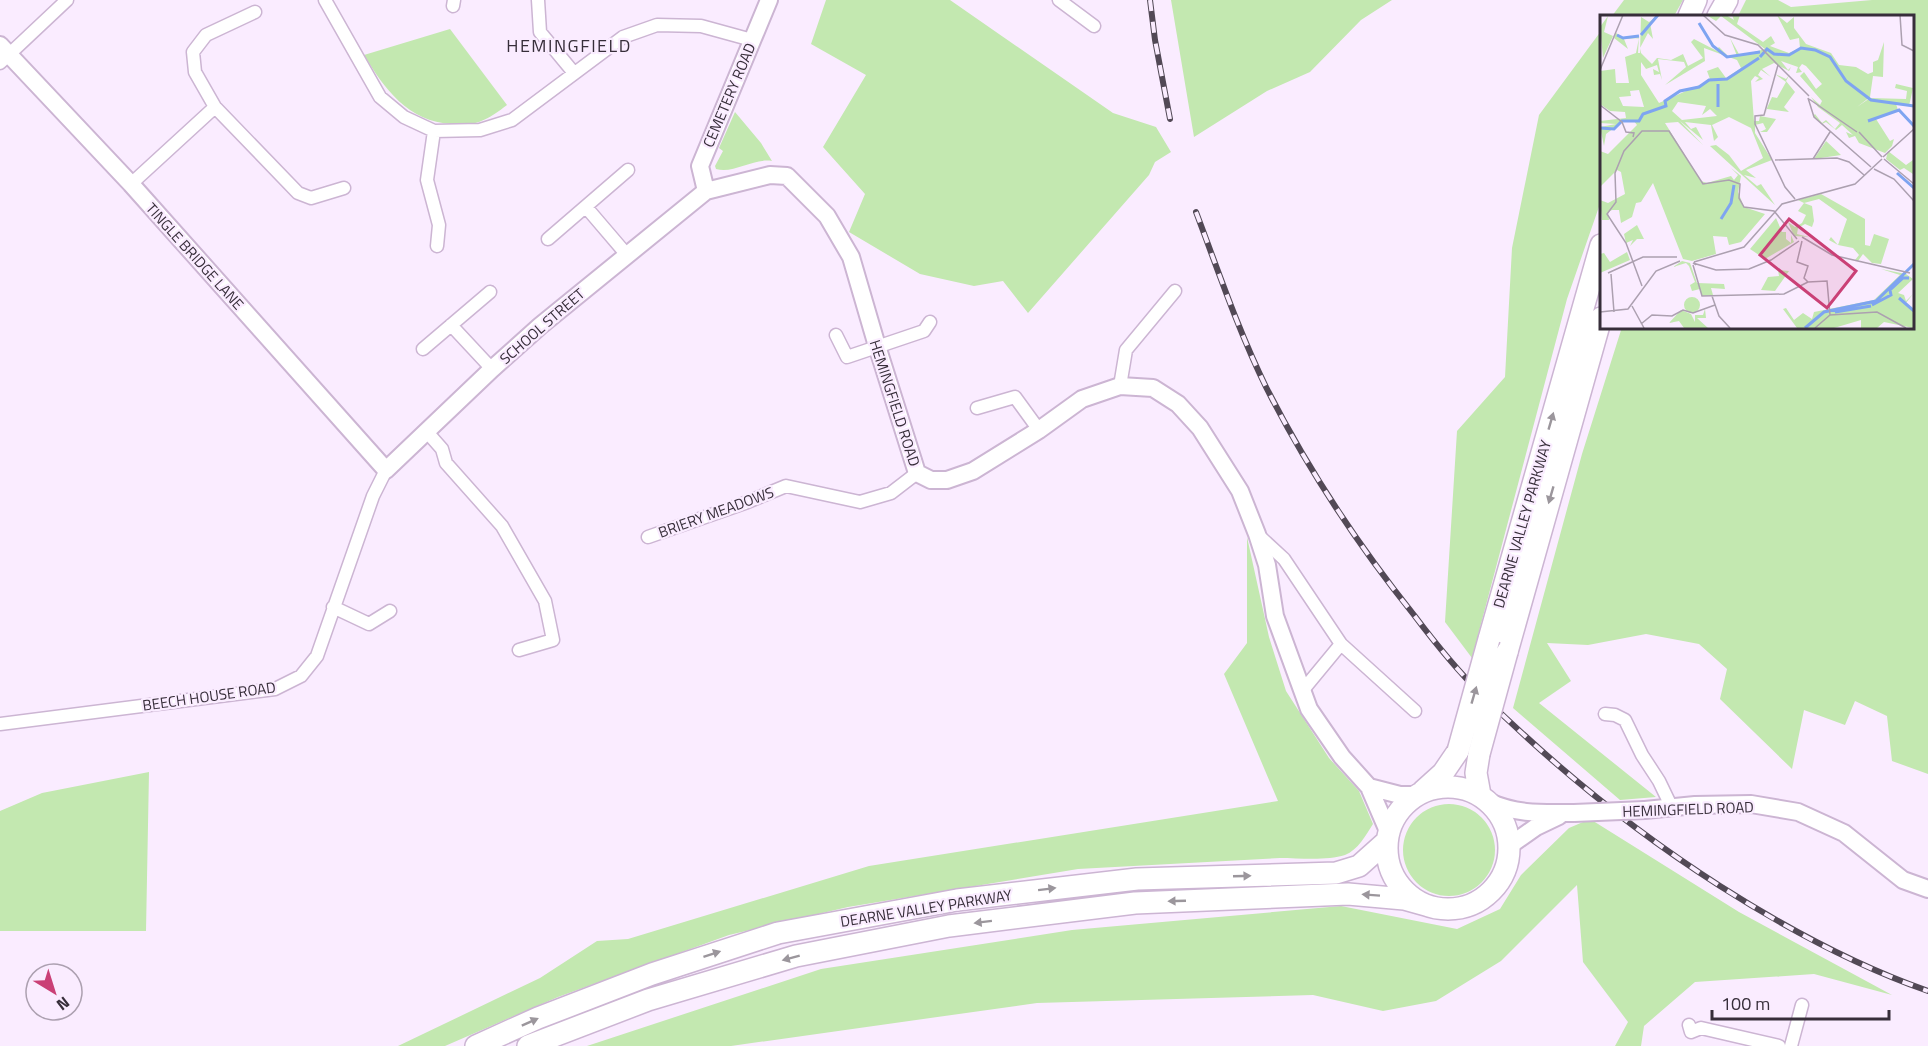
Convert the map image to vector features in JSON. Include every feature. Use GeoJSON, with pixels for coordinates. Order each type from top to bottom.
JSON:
{"type":"FeatureCollection","features":[{"type":"Feature","properties":{"kind":"highway"},"geometry":{"type":"LineString","coordinates":[[1689,15],[1696,0]]}},
{"type":"Feature","properties":{"kind":"highway"},"geometry":{"type":"LineString","coordinates":[[1718,15],[1726,0]]}},
{"type":"Feature","properties":{"kind":"highway","name":"DEARNE VALLEY PARKWAY"},"geometry":{"type":"LineString","coordinates":[[1420,793],[1443,773],[1458,751],[1600,249]]}},
{"type":"Feature","properties":{"kind":"highway","name":"DEARNE VALLEY PARKWAY"},"geometry":{"type":"LineString","coordinates":[[1484,799],[1476,773],[1479,754],[1600,322]]}},
{"type":"Feature","properties":{"kind":"highway"},"geometry":{"type":"LineString","coordinates":[[1451,786],[1466,789],[1484,799],[1503,822],[1509,846],[1504,873],[1496,886],[1472,904],[1443,909],[1429,906],[1410,896],[1396,881],[1388,862],[1388,836],[1399,810],[1420,793],[1437,787],[1451,786]]}},
{"type":"Feature","properties":{"kind":"highway","name":"DEARNE VALLEY PARKWAY"},"geometry":{"type":"LineString","coordinates":[[476,1046],[537,1018],[652,974],[778,933],[957,900],[1137,879],[1336,873],[1359,866],[1388,836]]}},
{"type":"Feature","properties":{"kind":"highway","name":"DEARNE VALLEY PARKWAY"},"geometry":{"type":"LineString","coordinates":[[528,1046],[648,1000],[796,956],[949,926],[1135,903],[1324,895],[1376,895],[1429,906]]}},
{"type":"Feature","properties":{"kind":"street"},"geometry":{"type":"LineString","coordinates":[[325,0],[380,97],[404,117],[434,131],[480,130],[512,120],[623,38],[657,25],[701,26],[752,40]]}},
{"type":"Feature","properties":{"kind":"street"},"geometry":{"type":"LineString","coordinates":[[538,0],[540,32],[574,73]]}},
{"type":"Feature","properties":{"kind":"street","name":"CEMETERY ROAD"},"geometry":{"type":"LineString","coordinates":[[706,191],[700,166],[770,0]]}},
{"type":"Feature","properties":{"kind":"street"},"geometry":{"type":"LineString","coordinates":[[1059,0],[1094,26]]}},
{"type":"Feature","properties":{"kind":"street"},"geometry":{"type":"LineString","coordinates":[[3,54],[63,4]]}},
{"type":"Feature","properties":{"kind":"street"},"geometry":{"type":"LineString","coordinates":[[255,12],[206,35],[193,52],[195,72],[215,107],[298,193],[310,198],[344,189]]}},
{"type":"Feature","properties":{"kind":"street","name":"TINGLE BRIDGE LANE"},"geometry":{"type":"LineString","coordinates":[[3,54],[131,184],[386,470]]}},
{"type":"Feature","properties":{"kind":"street"},"geometry":{"type":"LineString","coordinates":[[131,184],[215,107]]}},
{"type":"Feature","properties":{"kind":"street"},"geometry":{"type":"LineString","coordinates":[[434,131],[427,180],[439,225],[437,246]]}},
{"type":"Feature","properties":{"kind":"street"},"geometry":{"type":"LineString","coordinates":[[548,239],[628,170]]}},
{"type":"Feature","properties":{"kind":"street","name":"HEMINGFIELD ROAD"},"geometry":{"type":"LineString","coordinates":[[706,191],[770,175],[787,176],[828,216],[851,256],[917,473],[931,480],[947,480],[973,471],[1039,430],[1082,399],[1120,386],[1153,388],[1178,404],[1200,428],[1240,491],[1267,565],[1275,616],[1309,709],[1342,757],[1369,787],[1388,836]]}},
{"type":"Feature","properties":{"kind":"street","name":"SCHOOL STREET"},"geometry":{"type":"LineString","coordinates":[[386,470],[540,326],[706,191]]}},
{"type":"Feature","properties":{"kind":"street"},"geometry":{"type":"LineString","coordinates":[[585,207],[627,255]]}},
{"type":"Feature","properties":{"kind":"street"},"geometry":{"type":"LineString","coordinates":[[1120,386],[1126,350],[1175,291]]}},
{"type":"Feature","properties":{"kind":"street"},"geometry":{"type":"LineString","coordinates":[[423,349],[490,292]]}},
{"type":"Feature","properties":{"kind":"street"},"geometry":{"type":"LineString","coordinates":[[836,335],[847,357],[924,331],[930,322]]}},
{"type":"Feature","properties":{"kind":"street"},"geometry":{"type":"LineString","coordinates":[[452,325],[492,369]]}},
{"type":"Feature","properties":{"kind":"street"},"geometry":{"type":"LineString","coordinates":[[977,408],[1015,397],[1039,430]]}},
{"type":"Feature","properties":{"kind":"street"},"geometry":{"type":"LineString","coordinates":[[427,432],[442,449],[446,464],[502,525],[545,601],[553,640],[519,650]]}},
{"type":"Feature","properties":{"kind":"street","name":"BEECH HOUSE ROAD"},"geometry":{"type":"LineString","coordinates":[[0,724],[275,689],[301,676],[317,656],[374,496],[386,470]]}},
{"type":"Feature","properties":{"kind":"street","name":"BRIERY MEADOWS"},"geometry":{"type":"LineString","coordinates":[[648,537],[786,486],[860,502],[891,493],[917,473]]}},
{"type":"Feature","properties":{"kind":"street","name":"HEMINGFIELD ROAD"},"geometry":{"type":"LineString","coordinates":[[1257,534],[1284,559],[1341,644],[1415,711]]}},
{"type":"Feature","properties":{"kind":"street"},"geometry":{"type":"LineString","coordinates":[[333,608],[369,624],[390,611]]}},
{"type":"Feature","properties":{"kind":"street"},"geometry":{"type":"LineString","coordinates":[[1303,690],[1341,644]]}},
{"type":"Feature","properties":{"kind":"street"},"geometry":{"type":"LineString","coordinates":[[1605,714],[1615,715],[1625,720],[1672,808]]}},
{"type":"Feature","properties":{"kind":"street"},"geometry":{"type":"LineString","coordinates":[[1369,787],[1400,795],[1420,793]]}},
{"type":"Feature","properties":{"kind":"street","name":"HEMINGFIELD ROAD"},"geometry":{"type":"LineString","coordinates":[[1484,799],[1520,812],[1571,813],[1751,804],[1798,812],[1844,833],[1903,880],[1928,889]]}},
{"type":"Feature","properties":{"kind":"street","name":"HEMINGFIELD ROAD"},"geometry":{"type":"LineString","coordinates":[[1509,846],[1536,826],[1571,813]]}},
{"type":"Feature","properties":{"kind":"street"},"geometry":{"type":"LineString","coordinates":[[1791,1046],[1802,1005]]}},
{"type":"Feature","properties":{"kind":"street"},"geometry":{"type":"LineString","coordinates":[[1689,1025],[1691,1032],[1701,1028],[1779,1046]]}},
{"type":"Feature","properties":{"kind":"green space"},"geometry":{"type":"Polygon","coordinates":[[[826,0],[950,0],[1113,113],[1156,127],[1171,152],[1155,162],[1149,175],[1028,313],[1003,281],[974,286],[920,274],[849,232],[865,194],[823,147],[866,75],[811,44],[826,0]]]}},
{"type":"Feature","properties":{"kind":"green space"},"geometry":{"type":"Polygon","coordinates":[[[1171,0],[1392,0],[1361,20],[1310,72],[1267,91],[1194,137],[1171,0]]]}},
{"type":"Feature","properties":{"kind":"green space"},"geometry":{"type":"Polygon","coordinates":[[[1624,0],[1683,0],[1675,15],[1613,15],[1624,0]]]}},
{"type":"Feature","properties":{"kind":"green space"},"geometry":{"type":"Polygon","coordinates":[[[1746,0],[1778,0],[1791,7],[1872,0],[1928,0],[1928,774],[1892,761],[1887,716],[1855,701],[1845,725],[1804,710],[1792,769],[1720,699],[1727,669],[1699,644],[1646,634],[1588,645],[1547,643],[1571,681],[1539,703],[1656,797],[1620,800],[1513,708],[1582,454],[1622,328],[1913,328],[1913,15],[1738,15],[1746,0]]]}},
{"type":"Feature","properties":{"kind":"green space"},"geometry":{"type":"Polygon","coordinates":[[[450,29],[507,105],[476,123],[436,122],[410,110],[389,91],[364,55],[450,29]]]}},
{"type":"Feature","properties":{"kind":"green space"},"geometry":{"type":"Polygon","coordinates":[[[1600,32],[1600,204],[1567,299],[1472,658],[1445,622],[1457,431],[1505,377],[1512,248],[1539,115],[1600,32]]]}},
{"type":"Feature","properties":{"kind":"green space"},"geometry":{"type":"Polygon","coordinates":[[[735,112],[761,143],[772,161],[723,170],[716,169],[715,166],[723,151],[719,148],[735,112]]]}},
{"type":"Feature","properties":{"kind":"green space"},"geometry":{"type":"Polygon","coordinates":[[[1247,537],[1269,637],[1286,691],[1329,758],[1359,791],[1373,824],[1350,853],[1322,859],[1280,858],[1078,869],[848,907],[729,935],[558,997],[445,1046],[398,1046],[540,978],[597,941],[628,939],[869,866],[1278,801],[1224,674],[1247,643],[1247,537]]]}},
{"type":"Feature","properties":{"kind":"green space"},"geometry":{"type":"Polygon","coordinates":[[[149,772],[146,931],[0,931],[0,811],[42,793],[149,772]]]}},
{"type":"Feature","properties":{"kind":"green space"},"geometry":{"type":"Polygon","coordinates":[[[1449,804],[1467,807],[1482,817],[1492,832],[1495,850],[1492,868],[1482,883],[1467,893],[1449,896],[1431,893],[1416,883],[1406,868],[1403,850],[1406,832],[1416,817],[1431,807],[1449,804]]]}},
{"type":"Feature","properties":{"kind":"green space"},"geometry":{"type":"Polygon","coordinates":[[[1590,819],[1739,912],[1892,995],[1814,974],[1695,982],[1644,1026],[1641,1046],[1615,1046],[1628,1022],[1583,962],[1577,885],[1501,961],[1436,1001],[1383,1011],[1313,995],[1037,1003],[731,1046],[587,1046],[821,969],[1072,930],[1341,906],[1457,929],[1500,909],[1521,875],[1569,828],[1590,819]]]}},
{"type":"Feature","properties":{"kind":"railway"},"geometry":{"type":"LineString","coordinates":[[1150,0],[1170,119]]}},
{"type":"Feature","properties":{"kind":"railway"},"geometry":{"type":"LineString","coordinates":[[1196,212],[1246,344],[1266,387],[1299,447],[1334,505],[1373,561],[1455,667],[1510,722],[1567,773],[1688,865],[1795,931],[1874,970],[1928,991]]}},
{"type":"Feature","properties":{"kind":"district","name":"HEMINGFIELD"},"geometry":{"type":"Point","coordinates":[569,45]}}]}
